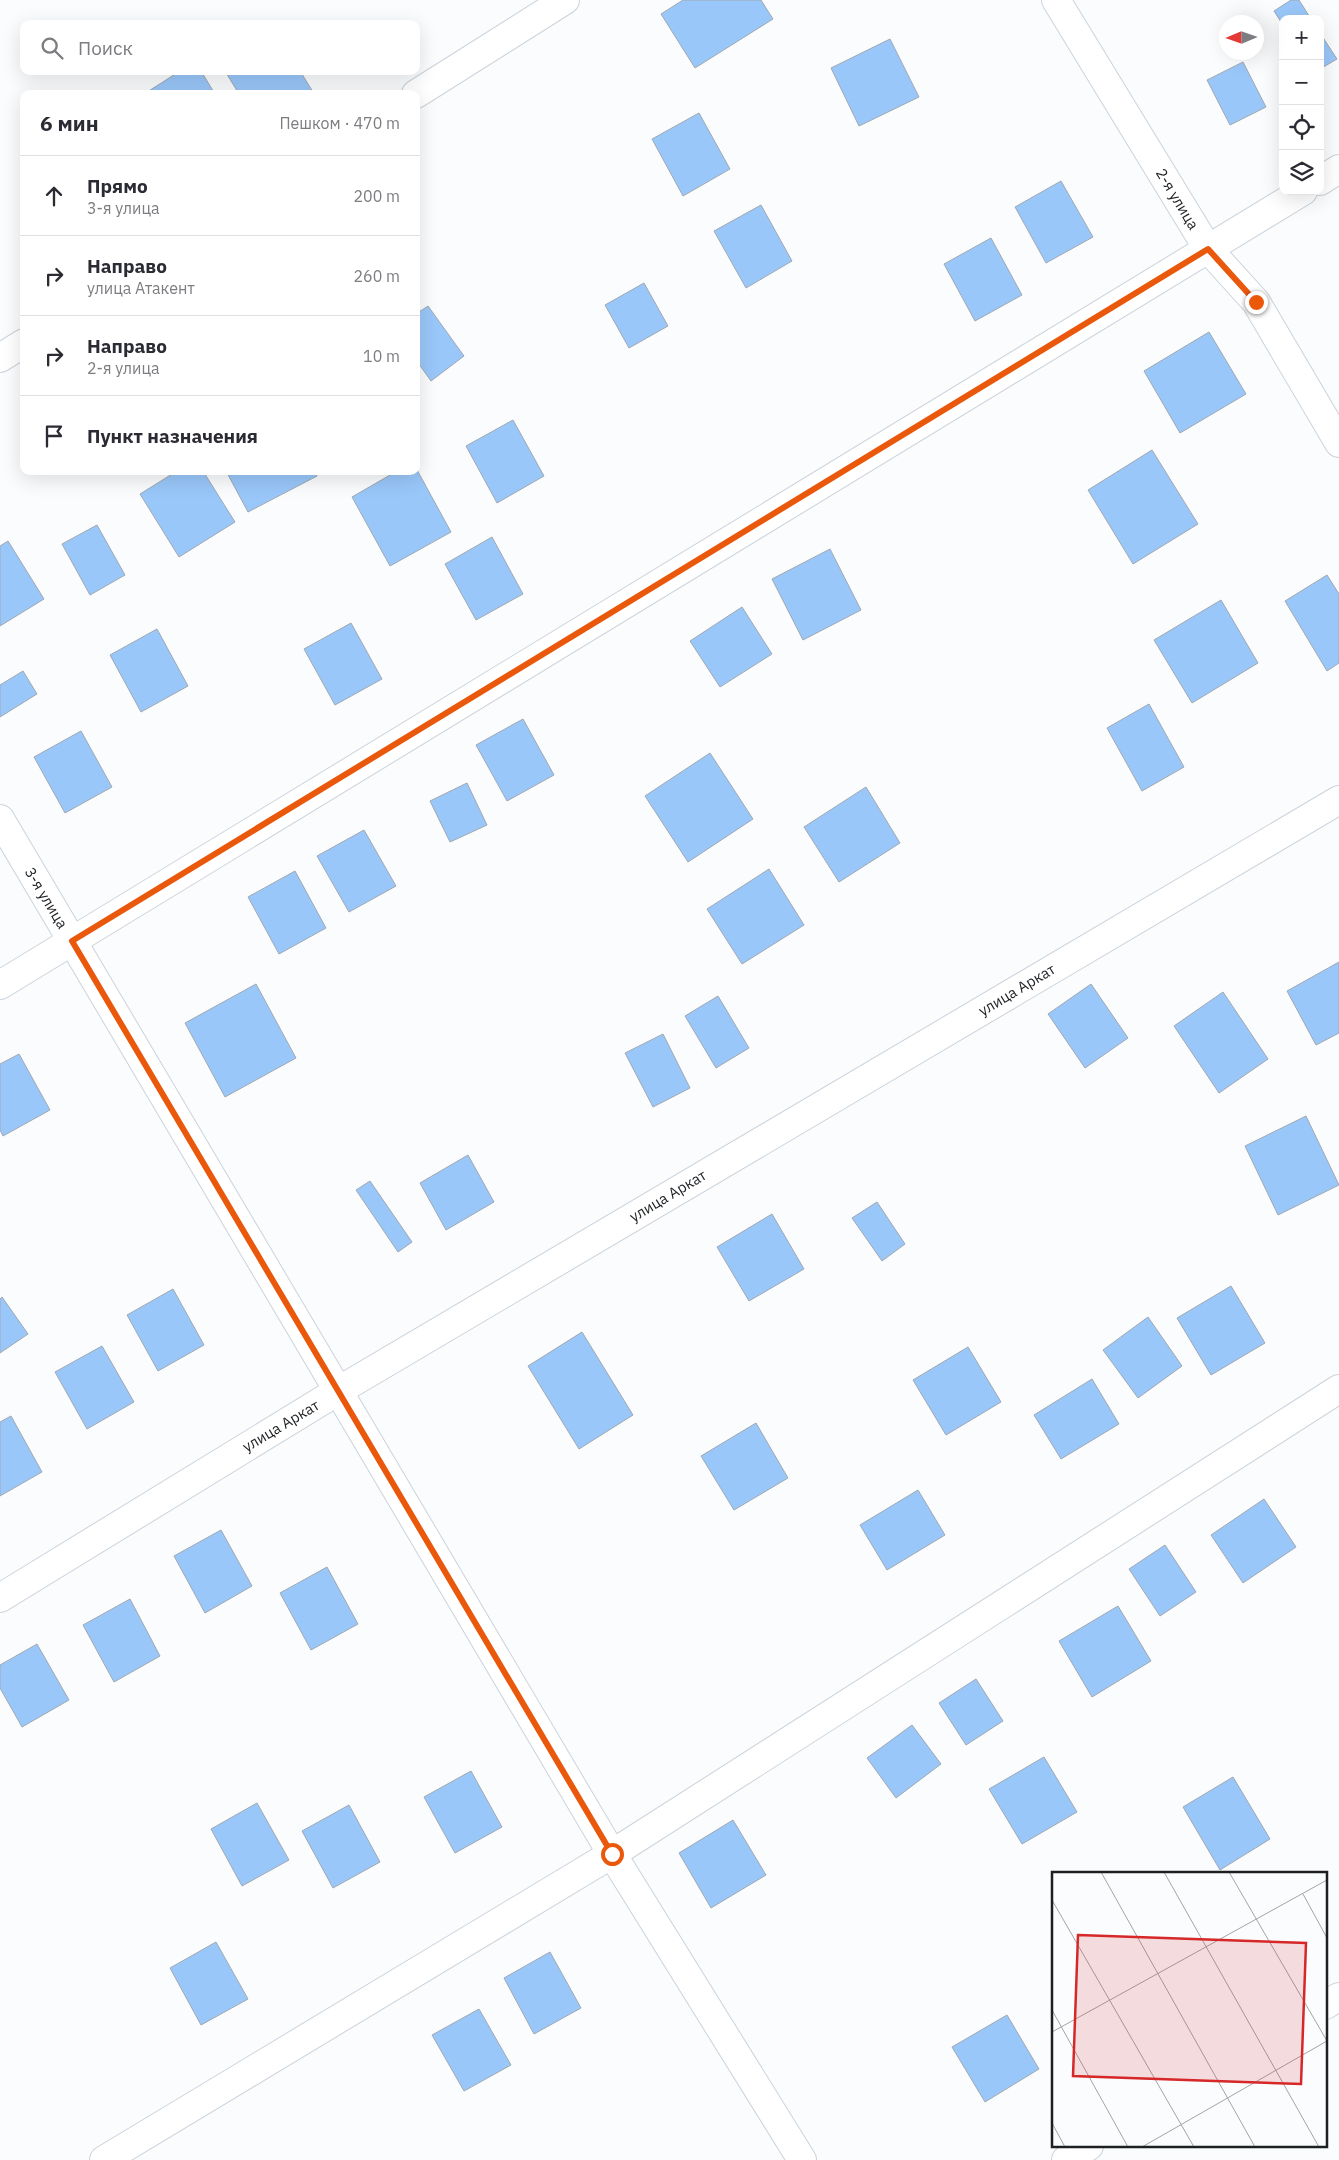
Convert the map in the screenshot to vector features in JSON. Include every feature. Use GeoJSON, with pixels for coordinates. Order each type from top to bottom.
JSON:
{"type":"FeatureCollection","features":[{"type":"Feature","properties":{"kind":"street"},"geometry":{"type":"LineString","coordinates":[[420,91],[565,0]]}},
{"type":"Feature","properties":{"kind":"street","name":"2-я улица"},"geometry":{"type":"LineString","coordinates":[[1056,0],[1208,249],[1256,302],[1339,443]]}},
{"type":"Feature","properties":{"kind":"street"},"geometry":{"type":"LineString","coordinates":[[1324,178],[1339,169]]}},
{"type":"Feature","properties":{"kind":"street"},"geometry":{"type":"LineString","coordinates":[[0,985],[1296,195]]}},
{"type":"Feature","properties":{"kind":"street"},"geometry":{"type":"LineString","coordinates":[[0,358],[20,346]]}},
{"type":"Feature","properties":{"kind":"street","name":"улица Аркат"},"geometry":{"type":"LineString","coordinates":[[0,1598],[338,1391],[1339,800]]}},
{"type":"Feature","properties":{"kind":"street","name":"3-я улица"},"geometry":{"type":"LineString","coordinates":[[0,819],[612,1854],[802,2160]]}},
{"type":"Feature","properties":{"kind":"street"},"geometry":{"type":"LineString","coordinates":[[104,2160],[612,1854],[1339,1389]]}},
{"type":"Feature","properties":{"kind":"street"},"geometry":{"type":"LineString","coordinates":[[1326,2004],[1339,1997]]}},
{"type":"Feature","properties":{"kind":"street"},"geometry":{"type":"LineString","coordinates":[[1066,2160],[1086,2148]]}},
{"type":"Feature","properties":{"kind":"building"},"geometry":{"type":"Polygon","coordinates":[[[683,0],[761,0],[773,19],[695,68],[661,14],[683,0]]]}},
{"type":"Feature","properties":{"kind":"building"},"geometry":{"type":"Polygon","coordinates":[[[1291,0],[1299,0],[1308,15],[1279,15],[1279,19],[1274,11],[1291,0]]]}},
{"type":"Feature","properties":{"kind":"building"},"geometry":{"type":"Polygon","coordinates":[[[890,39],[919,97],[859,126],[831,68],[890,39]]]}},
{"type":"Feature","properties":{"kind":"building"},"geometry":{"type":"Polygon","coordinates":[[[1324,39],[1337,59],[1324,67],[1324,39]]]}},
{"type":"Feature","properties":{"kind":"building"},"geometry":{"type":"Polygon","coordinates":[[[1243,62],[1266,107],[1230,125],[1207,80],[1243,62]]]}},
{"type":"Feature","properties":{"kind":"building"},"geometry":{"type":"Polygon","coordinates":[[[174,75],[203,75],[213,90],[150,90],[174,75]]]}},
{"type":"Feature","properties":{"kind":"building"},"geometry":{"type":"Polygon","coordinates":[[[227,75],[302,75],[312,90],[237,90],[227,75]]]}},
{"type":"Feature","properties":{"kind":"building"},"geometry":{"type":"Polygon","coordinates":[[[699,113],[730,169],[683,196],[652,139],[699,113]]]}},
{"type":"Feature","properties":{"kind":"building"},"geometry":{"type":"Polygon","coordinates":[[[1061,181],[1093,237],[1046,263],[1015,207],[1061,181]]]}},
{"type":"Feature","properties":{"kind":"building"},"geometry":{"type":"Polygon","coordinates":[[[761,205],[792,261],[746,288],[714,231],[761,205]]]}},
{"type":"Feature","properties":{"kind":"building"},"geometry":{"type":"Polygon","coordinates":[[[991,238],[1022,295],[975,321],[944,264],[991,238]]]}},
{"type":"Feature","properties":{"kind":"building"},"geometry":{"type":"Polygon","coordinates":[[[644,283],[668,326],[629,348],[605,305],[644,283]]]}},
{"type":"Feature","properties":{"kind":"building"},"geometry":{"type":"Polygon","coordinates":[[[428,306],[464,356],[431,381],[420,366],[420,311],[428,306]]]}},
{"type":"Feature","properties":{"kind":"building"},"geometry":{"type":"Polygon","coordinates":[[[1209,332],[1246,394],[1180,433],[1144,371],[1209,332]]]}},
{"type":"Feature","properties":{"kind":"building"},"geometry":{"type":"Polygon","coordinates":[[[513,420],[544,476],[497,503],[466,446],[513,420]]]}},
{"type":"Feature","properties":{"kind":"building"},"geometry":{"type":"Polygon","coordinates":[[[1152,450],[1198,524],[1133,564],[1088,490],[1152,450]]]}},
{"type":"Feature","properties":{"kind":"building"},"geometry":{"type":"Polygon","coordinates":[[[171,475],[206,475],[235,522],[179,557],[140,494],[171,475]]]}},
{"type":"Feature","properties":{"kind":"building"},"geometry":{"type":"Polygon","coordinates":[[[228,475],[317,475],[317,476],[248,512],[228,475]]]}},
{"type":"Feature","properties":{"kind":"building"},"geometry":{"type":"Polygon","coordinates":[[[390,475],[420,475],[451,532],[390,566],[352,497],[390,475]]]}},
{"type":"Feature","properties":{"kind":"building"},"geometry":{"type":"Polygon","coordinates":[[[97,525],[125,575],[90,595],[62,544],[97,525]]]}},
{"type":"Feature","properties":{"kind":"building"},"geometry":{"type":"Polygon","coordinates":[[[492,537],[523,594],[476,620],[445,564],[492,537]]]}},
{"type":"Feature","properties":{"kind":"building"},"geometry":{"type":"Polygon","coordinates":[[[8,541],[44,599],[0,626],[0,546],[8,541]]]}},
{"type":"Feature","properties":{"kind":"building"},"geometry":{"type":"Polygon","coordinates":[[[830,549],[861,610],[803,640],[772,579],[830,549]]]}},
{"type":"Feature","properties":{"kind":"building"},"geometry":{"type":"Polygon","coordinates":[[[1327,575],[1339,594],[1339,663],[1327,671],[1285,601],[1327,575]]]}},
{"type":"Feature","properties":{"kind":"building"},"geometry":{"type":"Polygon","coordinates":[[[1221,600],[1258,663],[1192,703],[1154,640],[1221,600]]]}},
{"type":"Feature","properties":{"kind":"building"},"geometry":{"type":"Polygon","coordinates":[[[742,607],[772,654],[720,687],[690,641],[742,607]]]}},
{"type":"Feature","properties":{"kind":"building"},"geometry":{"type":"Polygon","coordinates":[[[351,623],[382,679],[335,705],[304,649],[351,623]]]}},
{"type":"Feature","properties":{"kind":"building"},"geometry":{"type":"Polygon","coordinates":[[[157,629],[188,686],[141,712],[110,655],[157,629]]]}},
{"type":"Feature","properties":{"kind":"building"},"geometry":{"type":"Polygon","coordinates":[[[23,671],[37,694],[0,717],[0,685],[23,671]]]}},
{"type":"Feature","properties":{"kind":"building"},"geometry":{"type":"Polygon","coordinates":[[[1149,704],[1184,767],[1142,791],[1107,728],[1149,704]]]}},
{"type":"Feature","properties":{"kind":"building"},"geometry":{"type":"Polygon","coordinates":[[[523,719],[554,775],[507,801],[476,745],[523,719]]]}},
{"type":"Feature","properties":{"kind":"building"},"geometry":{"type":"Polygon","coordinates":[[[81,731],[112,787],[65,813],[34,757],[81,731]]]}},
{"type":"Feature","properties":{"kind":"building"},"geometry":{"type":"Polygon","coordinates":[[[710,753],[753,819],[688,862],[645,796],[710,753]]]}},
{"type":"Feature","properties":{"kind":"building"},"geometry":{"type":"Polygon","coordinates":[[[467,783],[487,825],[450,842],[430,801],[467,783]]]}},
{"type":"Feature","properties":{"kind":"building"},"geometry":{"type":"Polygon","coordinates":[[[866,787],[900,843],[839,882],[804,827],[866,787]]]}},
{"type":"Feature","properties":{"kind":"building"},"geometry":{"type":"Polygon","coordinates":[[[364,830],[396,886],[349,912],[317,856],[364,830]]]}},
{"type":"Feature","properties":{"kind":"building"},"geometry":{"type":"Polygon","coordinates":[[[769,869],[804,925],[742,964],[707,909],[769,869]]]}},
{"type":"Feature","properties":{"kind":"building"},"geometry":{"type":"Polygon","coordinates":[[[295,871],[326,928],[279,954],[248,897],[295,871]]]}},
{"type":"Feature","properties":{"kind":"building"},"geometry":{"type":"Polygon","coordinates":[[[1339,962],[1339,1033],[1316,1045],[1287,991],[1339,962]]]}},
{"type":"Feature","properties":{"kind":"building"},"geometry":{"type":"Polygon","coordinates":[[[256,984],[296,1058],[225,1097],[185,1023],[256,984]]]}},
{"type":"Feature","properties":{"kind":"building"},"geometry":{"type":"Polygon","coordinates":[[[1091,984],[1128,1038],[1085,1068],[1048,1014],[1091,984]]]}},
{"type":"Feature","properties":{"kind":"building"},"geometry":{"type":"Polygon","coordinates":[[[1223,992],[1268,1059],[1219,1093],[1174,1026],[1223,992]]]}},
{"type":"Feature","properties":{"kind":"building"},"geometry":{"type":"Polygon","coordinates":[[[718,996],[749,1048],[716,1068],[685,1016],[718,996]]]}},
{"type":"Feature","properties":{"kind":"building"},"geometry":{"type":"Polygon","coordinates":[[[663,1034],[690,1088],[653,1107],[625,1053],[663,1034]]]}},
{"type":"Feature","properties":{"kind":"building"},"geometry":{"type":"Polygon","coordinates":[[[19,1054],[50,1110],[3,1136],[0,1130],[0,1064],[19,1054]]]}},
{"type":"Feature","properties":{"kind":"building"},"geometry":{"type":"Polygon","coordinates":[[[1306,1116],[1339,1185],[1278,1215],[1245,1146],[1306,1116]]]}},
{"type":"Feature","properties":{"kind":"building"},"geometry":{"type":"Polygon","coordinates":[[[468,1155],[494,1202],[446,1230],[420,1183],[468,1155]]]}},
{"type":"Feature","properties":{"kind":"building"},"geometry":{"type":"Polygon","coordinates":[[[370,1181],[412,1242],[398,1252],[356,1190],[370,1181]]]}},
{"type":"Feature","properties":{"kind":"building"},"geometry":{"type":"Polygon","coordinates":[[[877,1202],[905,1244],[882,1261],[852,1218],[877,1202]]]}},
{"type":"Feature","properties":{"kind":"building"},"geometry":{"type":"Polygon","coordinates":[[[772,1214],[804,1269],[749,1301],[717,1247],[772,1214]]]}},
{"type":"Feature","properties":{"kind":"building"},"geometry":{"type":"Polygon","coordinates":[[[1231,1286],[1265,1343],[1211,1375],[1177,1318],[1231,1286]]]}},
{"type":"Feature","properties":{"kind":"building"},"geometry":{"type":"Polygon","coordinates":[[[173,1289],[204,1345],[158,1371],[127,1315],[173,1289]]]}},
{"type":"Feature","properties":{"kind":"building"},"geometry":{"type":"Polygon","coordinates":[[[2,1297],[28,1334],[0,1353],[0,1299],[2,1297]]]}},
{"type":"Feature","properties":{"kind":"building"},"geometry":{"type":"Polygon","coordinates":[[[1148,1317],[1182,1366],[1138,1398],[1103,1350],[1148,1317]]]}},
{"type":"Feature","properties":{"kind":"building"},"geometry":{"type":"Polygon","coordinates":[[[582,1332],[633,1415],[579,1449],[528,1366],[582,1332]]]}},
{"type":"Feature","properties":{"kind":"building"},"geometry":{"type":"Polygon","coordinates":[[[102,1346],[134,1402],[87,1429],[55,1372],[102,1346]]]}},
{"type":"Feature","properties":{"kind":"building"},"geometry":{"type":"Polygon","coordinates":[[[968,1347],[1001,1402],[946,1435],[913,1380],[968,1347]]]}},
{"type":"Feature","properties":{"kind":"building"},"geometry":{"type":"Polygon","coordinates":[[[1092,1379],[1119,1424],[1061,1459],[1034,1415],[1092,1379]]]}},
{"type":"Feature","properties":{"kind":"building"},"geometry":{"type":"Polygon","coordinates":[[[11,1416],[42,1472],[0,1496],[0,1422],[11,1416]]]}},
{"type":"Feature","properties":{"kind":"building"},"geometry":{"type":"Polygon","coordinates":[[[756,1423],[788,1478],[734,1510],[701,1456],[756,1423]]]}},
{"type":"Feature","properties":{"kind":"building"},"geometry":{"type":"Polygon","coordinates":[[[918,1490],[945,1535],[887,1570],[860,1525],[918,1490]]]}},
{"type":"Feature","properties":{"kind":"building"},"geometry":{"type":"Polygon","coordinates":[[[1264,1499],[1296,1547],[1243,1583],[1211,1535],[1264,1499]]]}},
{"type":"Feature","properties":{"kind":"building"},"geometry":{"type":"Polygon","coordinates":[[[221,1530],[252,1586],[205,1613],[174,1556],[221,1530]]]}},
{"type":"Feature","properties":{"kind":"building"},"geometry":{"type":"Polygon","coordinates":[[[1165,1545],[1196,1592],[1160,1616],[1129,1569],[1165,1545]]]}},
{"type":"Feature","properties":{"kind":"building"},"geometry":{"type":"Polygon","coordinates":[[[327,1567],[358,1624],[311,1650],[280,1593],[327,1567]]]}},
{"type":"Feature","properties":{"kind":"building"},"geometry":{"type":"Polygon","coordinates":[[[130,1599],[160,1656],[114,1682],[83,1625],[130,1599]]]}},
{"type":"Feature","properties":{"kind":"building"},"geometry":{"type":"Polygon","coordinates":[[[1118,1606],[1151,1661],[1092,1697],[1059,1641],[1118,1606]]]}},
{"type":"Feature","properties":{"kind":"building"},"geometry":{"type":"Polygon","coordinates":[[[37,1644],[69,1700],[22,1727],[0,1688],[0,1665],[37,1644]]]}},
{"type":"Feature","properties":{"kind":"building"},"geometry":{"type":"Polygon","coordinates":[[[976,1679],[1003,1721],[966,1745],[939,1703],[976,1679]]]}},
{"type":"Feature","properties":{"kind":"building"},"geometry":{"type":"Polygon","coordinates":[[[912,1725],[941,1764],[896,1798],[867,1758],[912,1725]]]}},
{"type":"Feature","properties":{"kind":"building"},"geometry":{"type":"Polygon","coordinates":[[[1044,1757],[1077,1812],[1022,1844],[989,1789],[1044,1757]]]}},
{"type":"Feature","properties":{"kind":"building"},"geometry":{"type":"Polygon","coordinates":[[[471,1771],[502,1827],[455,1853],[424,1797],[471,1771]]]}},
{"type":"Feature","properties":{"kind":"building"},"geometry":{"type":"Polygon","coordinates":[[[1233,1777],[1270,1839],[1220,1870],[1183,1807],[1233,1777]]]}},
{"type":"Feature","properties":{"kind":"building"},"geometry":{"type":"Polygon","coordinates":[[[257,1803],[289,1860],[242,1886],[211,1829],[257,1803]]]}},
{"type":"Feature","properties":{"kind":"building"},"geometry":{"type":"Polygon","coordinates":[[[349,1805],[380,1862],[333,1888],[302,1831],[349,1805]]]}},
{"type":"Feature","properties":{"kind":"building"},"geometry":{"type":"Polygon","coordinates":[[[733,1820],[766,1875],[711,1908],[679,1853],[733,1820]]]}},
{"type":"Feature","properties":{"kind":"building"},"geometry":{"type":"Polygon","coordinates":[[[216,1942],[248,1999],[201,2025],[170,1968],[216,1942]]]}},
{"type":"Feature","properties":{"kind":"building"},"geometry":{"type":"Polygon","coordinates":[[[550,1952],[581,2008],[534,2034],[504,1978],[550,1952]]]}},
{"type":"Feature","properties":{"kind":"building"},"geometry":{"type":"Polygon","coordinates":[[[479,2009],[511,2065],[464,2091],[432,2035],[479,2009]]]}},
{"type":"Feature","properties":{"kind":"building"},"geometry":{"type":"Polygon","coordinates":[[[1007,2015],[1039,2069],[985,2102],[952,2047],[1007,2015]]]}},
{"type":"Feature","properties":{"kind":"route"},"geometry":{"type":"LineString","coordinates":[[612,1854],[72,941],[1208,249],[1256,302]]}}]}
